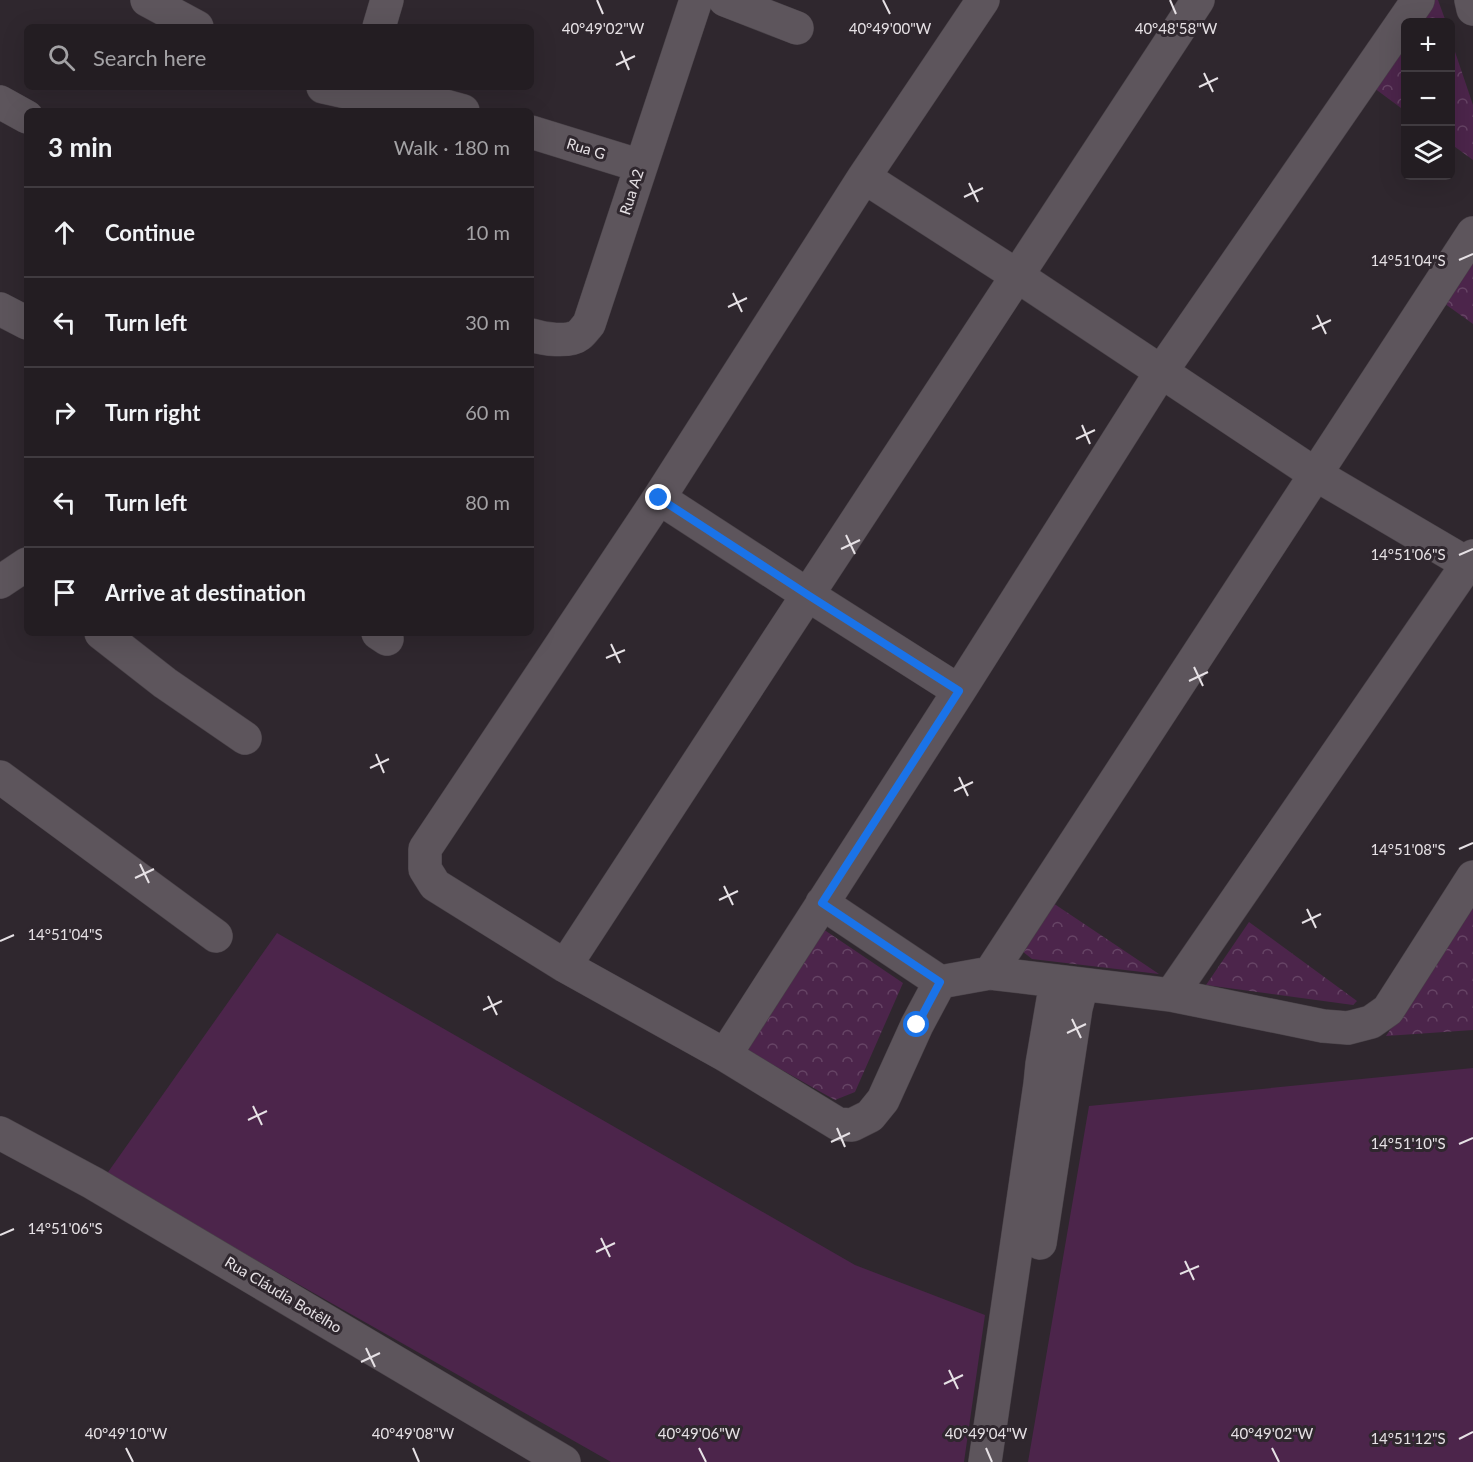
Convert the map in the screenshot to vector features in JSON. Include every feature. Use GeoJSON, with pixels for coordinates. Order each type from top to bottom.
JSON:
{"type":"FeatureCollection","features":[{"type":"Feature","properties":{"kind":"street"},"geometry":{"type":"LineString","coordinates":[[147,0],[191,24]]}},
{"type":"Feature","properties":{"kind":"street"},"geometry":{"type":"LineString","coordinates":[[380,24],[387,0]]}},
{"type":"Feature","properties":{"kind":"street","name":"Rua A2"},"geometry":{"type":"LineString","coordinates":[[534,336],[570,338],[578,336],[589,324],[696,0]]}},
{"type":"Feature","properties":{"kind":"street"},"geometry":{"type":"LineString","coordinates":[[725,0],[797,28]]}},
{"type":"Feature","properties":{"kind":"street"},"geometry":{"type":"LineString","coordinates":[[940,982],[917,1025],[883,1100],[870,1116],[852,1125],[838,1124],[725,1055],[565,966],[435,885],[425,869],[425,849],[659,498],[864,177],[982,0]]}},
{"type":"Feature","properties":{"kind":"street"},"geometry":{"type":"LineString","coordinates":[[565,966],[1198,0]]}},
{"type":"Feature","properties":{"kind":"street"},"geometry":{"type":"LineString","coordinates":[[725,1055],[1161,372],[1418,0]]}},
{"type":"Feature","properties":{"kind":"street"},"geometry":{"type":"LineString","coordinates":[[1471,0],[1473,9]]}},
{"type":"Feature","properties":{"kind":"street"},"geometry":{"type":"LineString","coordinates":[[333,90],[358,98],[416,98],[452,108]]}},
{"type":"Feature","properties":{"kind":"street"},"geometry":{"type":"LineString","coordinates":[[0,102],[24,115]]}},
{"type":"Feature","properties":{"kind":"street","name":"Rua G"},"geometry":{"type":"LineString","coordinates":[[534,133],[641,166]]}},
{"type":"Feature","properties":{"kind":"street"},"geometry":{"type":"LineString","coordinates":[[864,177],[1315,474],[1470,560],[1171,995]]}},
{"type":"Feature","properties":{"kind":"street"},"geometry":{"type":"LineString","coordinates":[[990,973],[1473,232]]}},
{"type":"Feature","properties":{"kind":"street"},"geometry":{"type":"LineString","coordinates":[[0,309],[24,321]]}},
{"type":"Feature","properties":{"kind":"street"},"geometry":{"type":"LineString","coordinates":[[659,498],[959,691]]}},
{"type":"Feature","properties":{"kind":"street"},"geometry":{"type":"LineString","coordinates":[[105,636],[165,684],[245,738]]}},
{"type":"Feature","properties":{"kind":"street"},"geometry":{"type":"LineString","coordinates":[[0,777],[216,936]]}},
{"type":"Feature","properties":{"kind":"street"},"geometry":{"type":"LineString","coordinates":[[822,903],[940,982],[990,973],[1171,995],[1323,1026],[1348,1028],[1371,1022],[1388,1010],[1473,877]]}},
{"type":"Feature","properties":{"kind":"street"},"geometry":{"type":"LineString","coordinates":[[985,1462],[1042,1064],[1070,983]]}},
{"type":"Feature","properties":{"kind":"street"},"geometry":{"type":"LineString","coordinates":[[1006,1462],[1076,1008],[1070,983]]}},
{"type":"Feature","properties":{"kind":"street","name":"Rua Cláudia Botêlho"},"geometry":{"type":"LineString","coordinates":[[0,1133],[93,1183],[564,1462]]}},
{"type":"Feature","properties":{"kind":"green space"},"geometry":{"type":"Polygon","coordinates":[[[1420,0],[1438,0],[1445,18],[1409,18],[1420,0]]]}},
{"type":"Feature","properties":{"kind":"green space"},"geometry":{"type":"Polygon","coordinates":[[[1401,32],[1401,108],[1370,85],[1401,32]]]}},
{"type":"Feature","properties":{"kind":"green space"},"geometry":{"type":"Polygon","coordinates":[[[1455,52],[1473,105],[1473,160],[1455,147],[1455,52]]]}},
{"type":"Feature","properties":{"kind":"green space"},"geometry":{"type":"Polygon","coordinates":[[[1473,252],[1473,324],[1441,301],[1473,252]]]}},
{"type":"Feature","properties":{"kind":"green space"},"geometry":{"type":"Polygon","coordinates":[[[1047,899],[1159,974],[1032,959],[1022,951],[1047,899]]]}},
{"type":"Feature","properties":{"kind":"green space"},"geometry":{"type":"Polygon","coordinates":[[[1473,904],[1473,1030],[1386,1036],[1473,904]]]}},
{"type":"Feature","properties":{"kind":"green space"},"geometry":{"type":"Polygon","coordinates":[[[1249,922],[1357,1001],[1353,1005],[1206,985],[1249,922]]]}},
{"type":"Feature","properties":{"kind":"green space"},"geometry":{"type":"Polygon","coordinates":[[[820,927],[903,983],[855,1092],[835,1100],[741,1047],[820,927]]]}},
{"type":"Feature","properties":{"kind":"green space"},"geometry":{"type":"Polygon","coordinates":[[[277,933],[855,1265],[985,1315],[964,1462],[611,1462],[106,1175],[277,933]]]}},
{"type":"Feature","properties":{"kind":"green space"},"geometry":{"type":"Polygon","coordinates":[[[1473,1068],[1473,1462],[1028,1462],[1089,1106],[1473,1068]]]}},
{"type":"Feature","properties":{"kind":"route"},"geometry":{"type":"LineString","coordinates":[[659,498],[959,691],[822,903],[940,982],[917,1025]]}}]}
